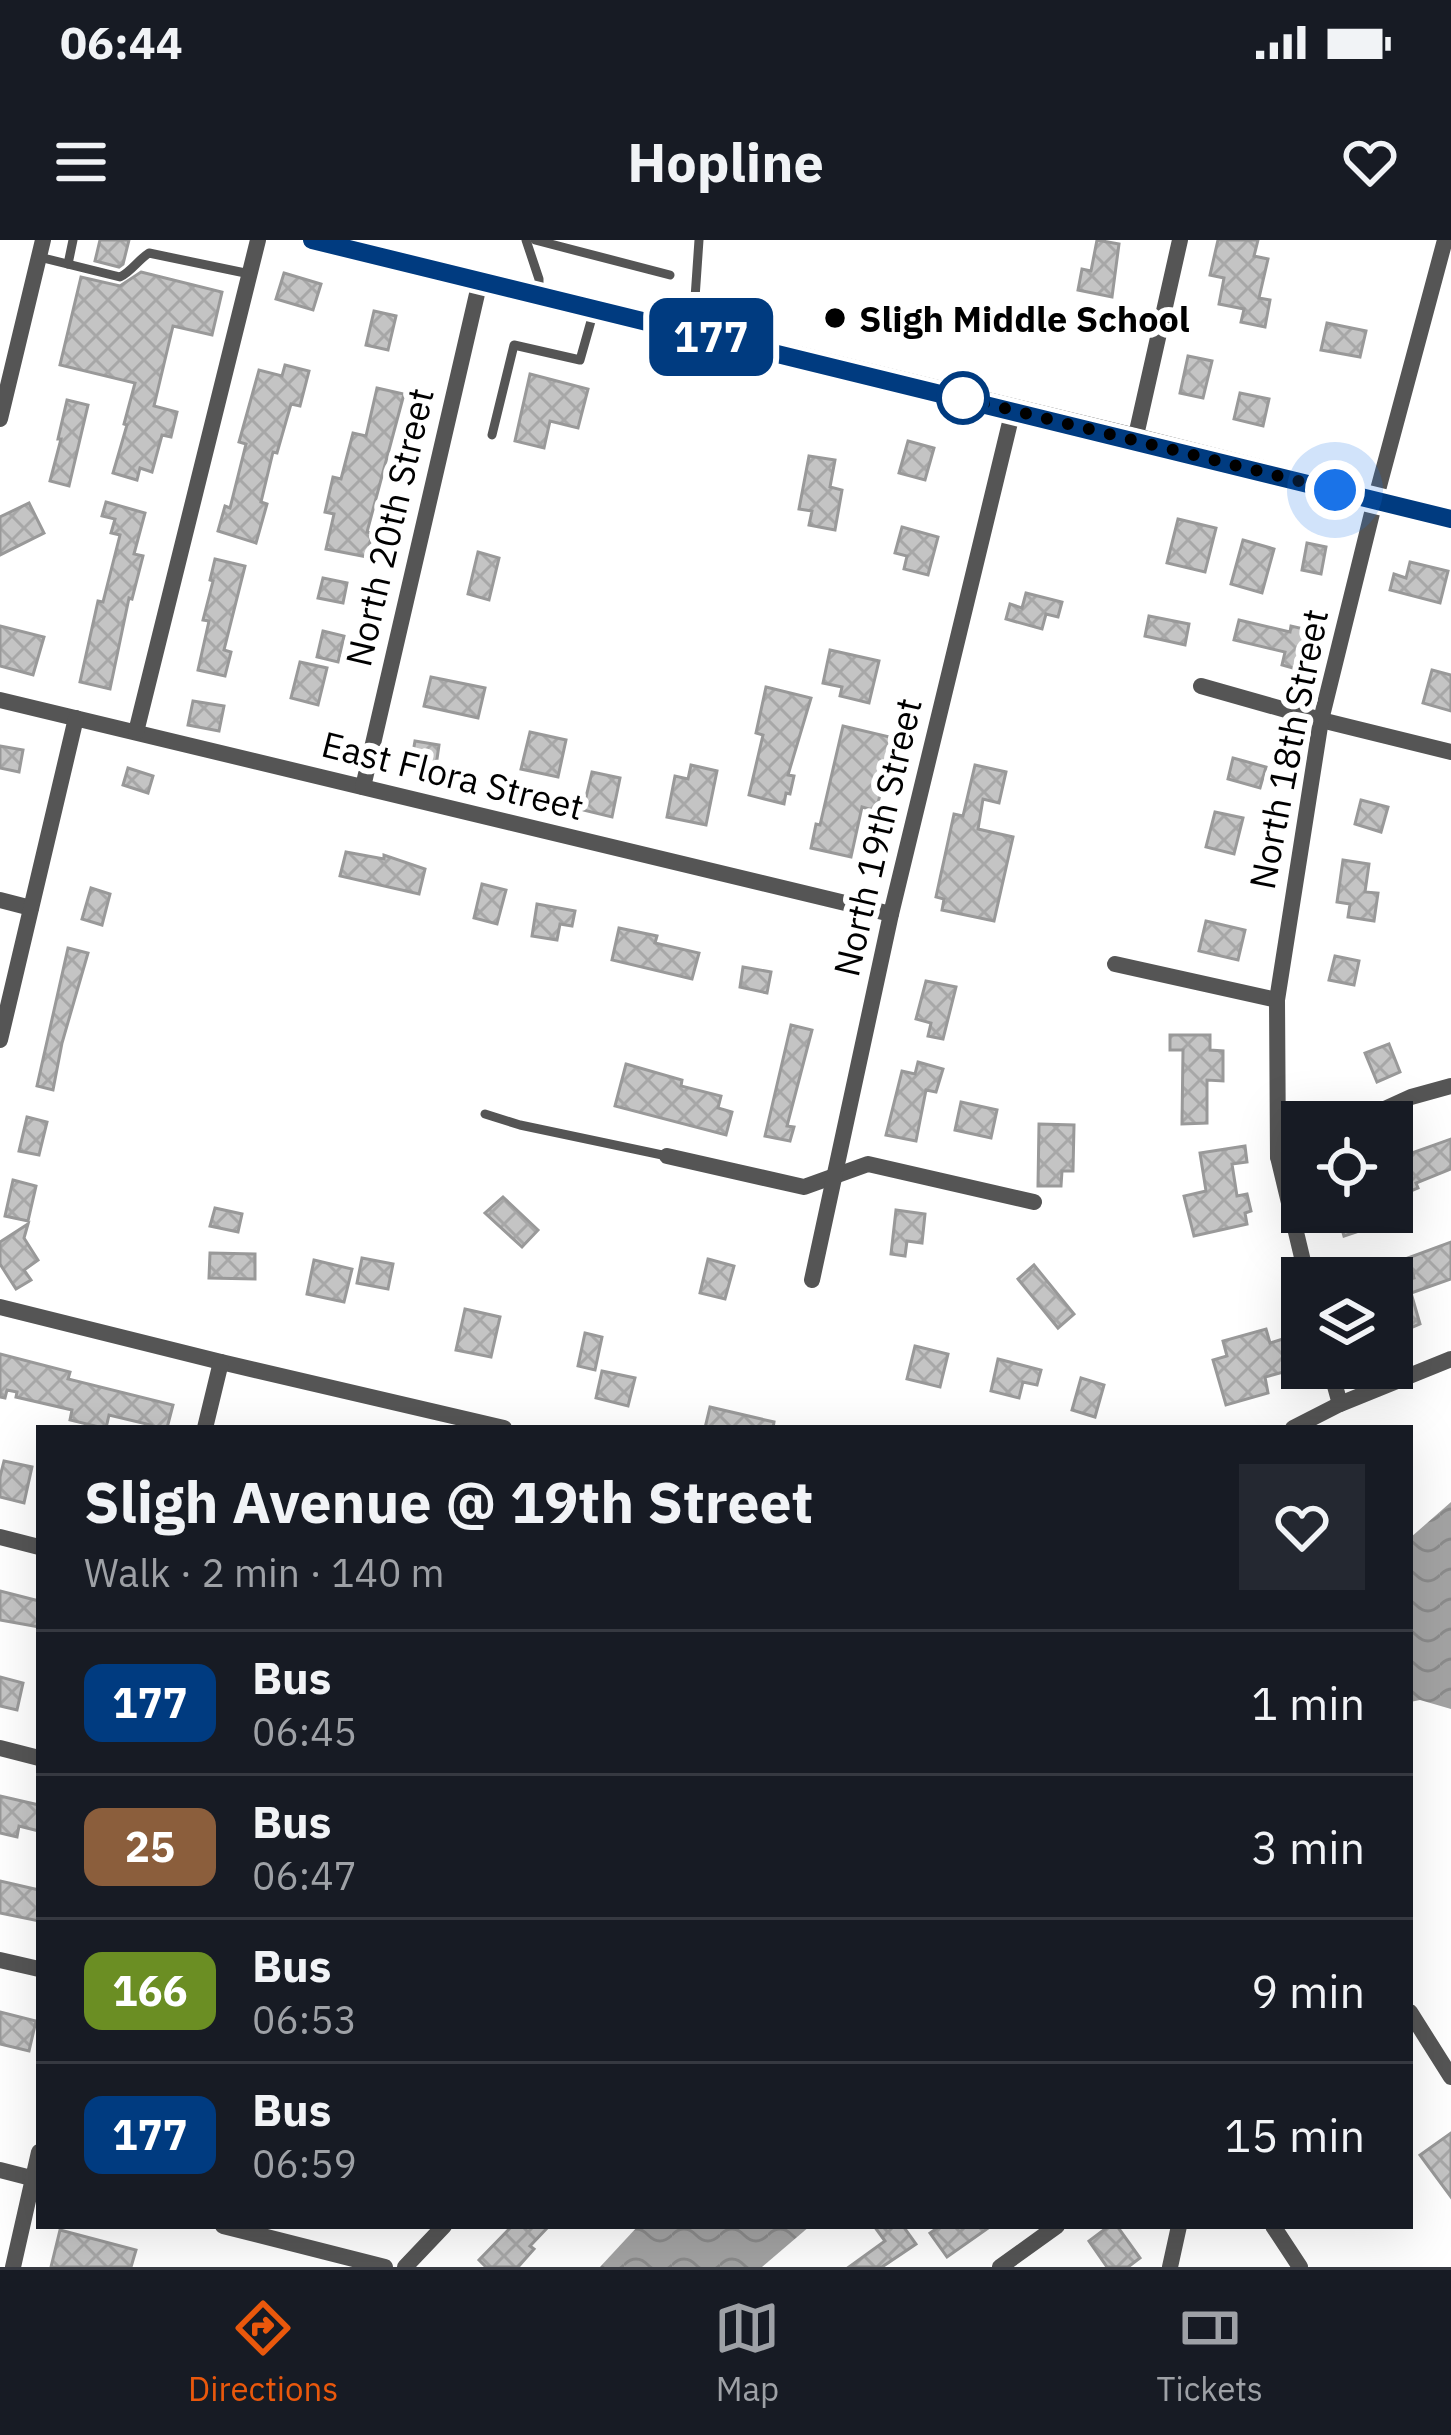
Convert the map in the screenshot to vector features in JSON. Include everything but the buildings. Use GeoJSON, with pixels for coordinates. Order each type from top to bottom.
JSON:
{"type":"FeatureCollection","features":[{"type":"Feature","properties":{"kind":"street"},"geometry":{"type":"LineString","coordinates":[[136,732],[258,240]]}},
{"type":"Feature","properties":{"kind":"street"},"geometry":{"type":"LineString","coordinates":[[312,240],[1451,519]]}},
{"type":"Feature","properties":{"kind":"street"},"geometry":{"type":"LineString","coordinates":[[1135,440],[1180,240]]}},
{"type":"Feature","properties":{"kind":"street","name":"North 18th Street"},"geometry":{"type":"LineString","coordinates":[[1302,1257],[1279,1157],[1276,1000],[1321,720],[1445,240]]}},
{"type":"Feature","properties":{"kind":"street"},"geometry":{"type":"LineString","coordinates":[[0,419],[6,369],[41,249]]}},
{"type":"Feature","properties":{"kind":"street","name":"North 20th Street"},"geometry":{"type":"LineString","coordinates":[[363,787],[480,281]]}},
{"type":"Feature","properties":{"kind":"street","name":"North 19th Street"},"geometry":{"type":"LineString","coordinates":[[812,1280],[891,914],[1013,410]]}},
{"type":"Feature","properties":{"kind":"street"},"geometry":{"type":"LineString","coordinates":[[1201,686],[1451,752]]}},
{"type":"Feature","properties":{"kind":"street","name":"East Flora Street"},"geometry":{"type":"LineString","coordinates":[[0,700],[891,914]]}},
{"type":"Feature","properties":{"kind":"street"},"geometry":{"type":"LineString","coordinates":[[0,1040],[76,718]]}},
{"type":"Feature","properties":{"kind":"street"},"geometry":{"type":"LineString","coordinates":[[0,900],[31,908]]}},
{"type":"Feature","properties":{"kind":"street"},"geometry":{"type":"LineString","coordinates":[[1115,964],[1276,1000]]}},
{"type":"Feature","properties":{"kind":"street"},"geometry":{"type":"LineString","coordinates":[[1402,1101],[1451,1086]]}},
{"type":"Feature","properties":{"kind":"street"},"geometry":{"type":"LineString","coordinates":[[667,1156],[804,1187],[868,1164],[1034,1202]]}},
{"type":"Feature","properties":{"kind":"street"},"geometry":{"type":"LineString","coordinates":[[0,1307],[491,1425]]}},
{"type":"Feature","properties":{"kind":"street"},"geometry":{"type":"LineString","coordinates":[[1299,1425],[1451,1359]]}},
{"type":"Feature","properties":{"kind":"street"},"geometry":{"type":"LineString","coordinates":[[207,1425],[221,1362]]}},
{"type":"Feature","properties":{"kind":"street"},"geometry":{"type":"LineString","coordinates":[[1336,1389],[1340,1404]]}},
{"type":"Feature","properties":{"kind":"street"},"geometry":{"type":"LineString","coordinates":[[0,1537],[36,1546]]}},
{"type":"Feature","properties":{"kind":"street"},"geometry":{"type":"LineString","coordinates":[[0,1748],[36,1757]]}},
{"type":"Feature","properties":{"kind":"street"},"geometry":{"type":"LineString","coordinates":[[0,1960],[36,1968]]}},
{"type":"Feature","properties":{"kind":"street"},"geometry":{"type":"LineString","coordinates":[[1413,2017],[1451,2077]]}},
{"type":"Feature","properties":{"kind":"street"},"geometry":{"type":"LineString","coordinates":[[0,2170],[36,2179],[13,2267]]}},
{"type":"Feature","properties":{"kind":"street"},"geometry":{"type":"LineString","coordinates":[[235,2229],[385,2267]]}},
{"type":"Feature","properties":{"kind":"street"},"geometry":{"type":"LineString","coordinates":[[405,2267],[441,2229]]}},
{"type":"Feature","properties":{"kind":"street"},"geometry":{"type":"LineString","coordinates":[[1000,2267],[1053,2229]]}},
{"type":"Feature","properties":{"kind":"street"},"geometry":{"type":"LineString","coordinates":[[1170,2267],[1178,2229]]}},
{"type":"Feature","properties":{"kind":"street"},"geometry":{"type":"LineString","coordinates":[[1275,2229],[1300,2267]]}},
{"type":"Feature","properties":{"kind":"lane"},"geometry":{"type":"LineString","coordinates":[[68,264],[73,240]]}},
{"type":"Feature","properties":{"kind":"lane"},"geometry":{"type":"LineString","coordinates":[[170,256],[173,240]]}},
{"type":"Feature","properties":{"kind":"lane"},"geometry":{"type":"LineString","coordinates":[[539,295],[531,240],[670,275]]}},
{"type":"Feature","properties":{"kind":"lane"},"geometry":{"type":"LineString","coordinates":[[693,332],[700,240]]}},
{"type":"Feature","properties":{"kind":"lane"},"geometry":{"type":"LineString","coordinates":[[41,249],[68,264],[120,277],[149,253],[250,274]]}},
{"type":"Feature","properties":{"kind":"lane"},"geometry":{"type":"LineString","coordinates":[[492,435],[514,345],[580,360],[595,309]]}},
{"type":"Feature","properties":{"kind":"lane"},"geometry":{"type":"LineString","coordinates":[[485,1114],[667,1156]]}},
{"type":"Feature","properties":{"kind":"water"},"geometry":{"type":"Polygon","coordinates":[[[1451,1502],[1451,1709],[1413,1701],[1413,1535],[1451,1502]]]}},
{"type":"Feature","properties":{"kind":"water"},"geometry":{"type":"Polygon","coordinates":[[[635,2229],[806,2229],[762,2267],[600,2267],[635,2229]]]}},
{"type":"Feature","properties":{"kind":"bus line","name":"177"},"geometry":{"type":"LineString","coordinates":[[312,240],[1451,519]]}},
{"type":"Feature","properties":{"kind":"place","name":"Sligh Middle School"},"geometry":{"type":"Point","coordinates":[835,318]}},
{"type":"Feature","properties":{"kind":"route"},"geometry":{"type":"LineString","coordinates":[[963,398],[1335,490]]}}]}
